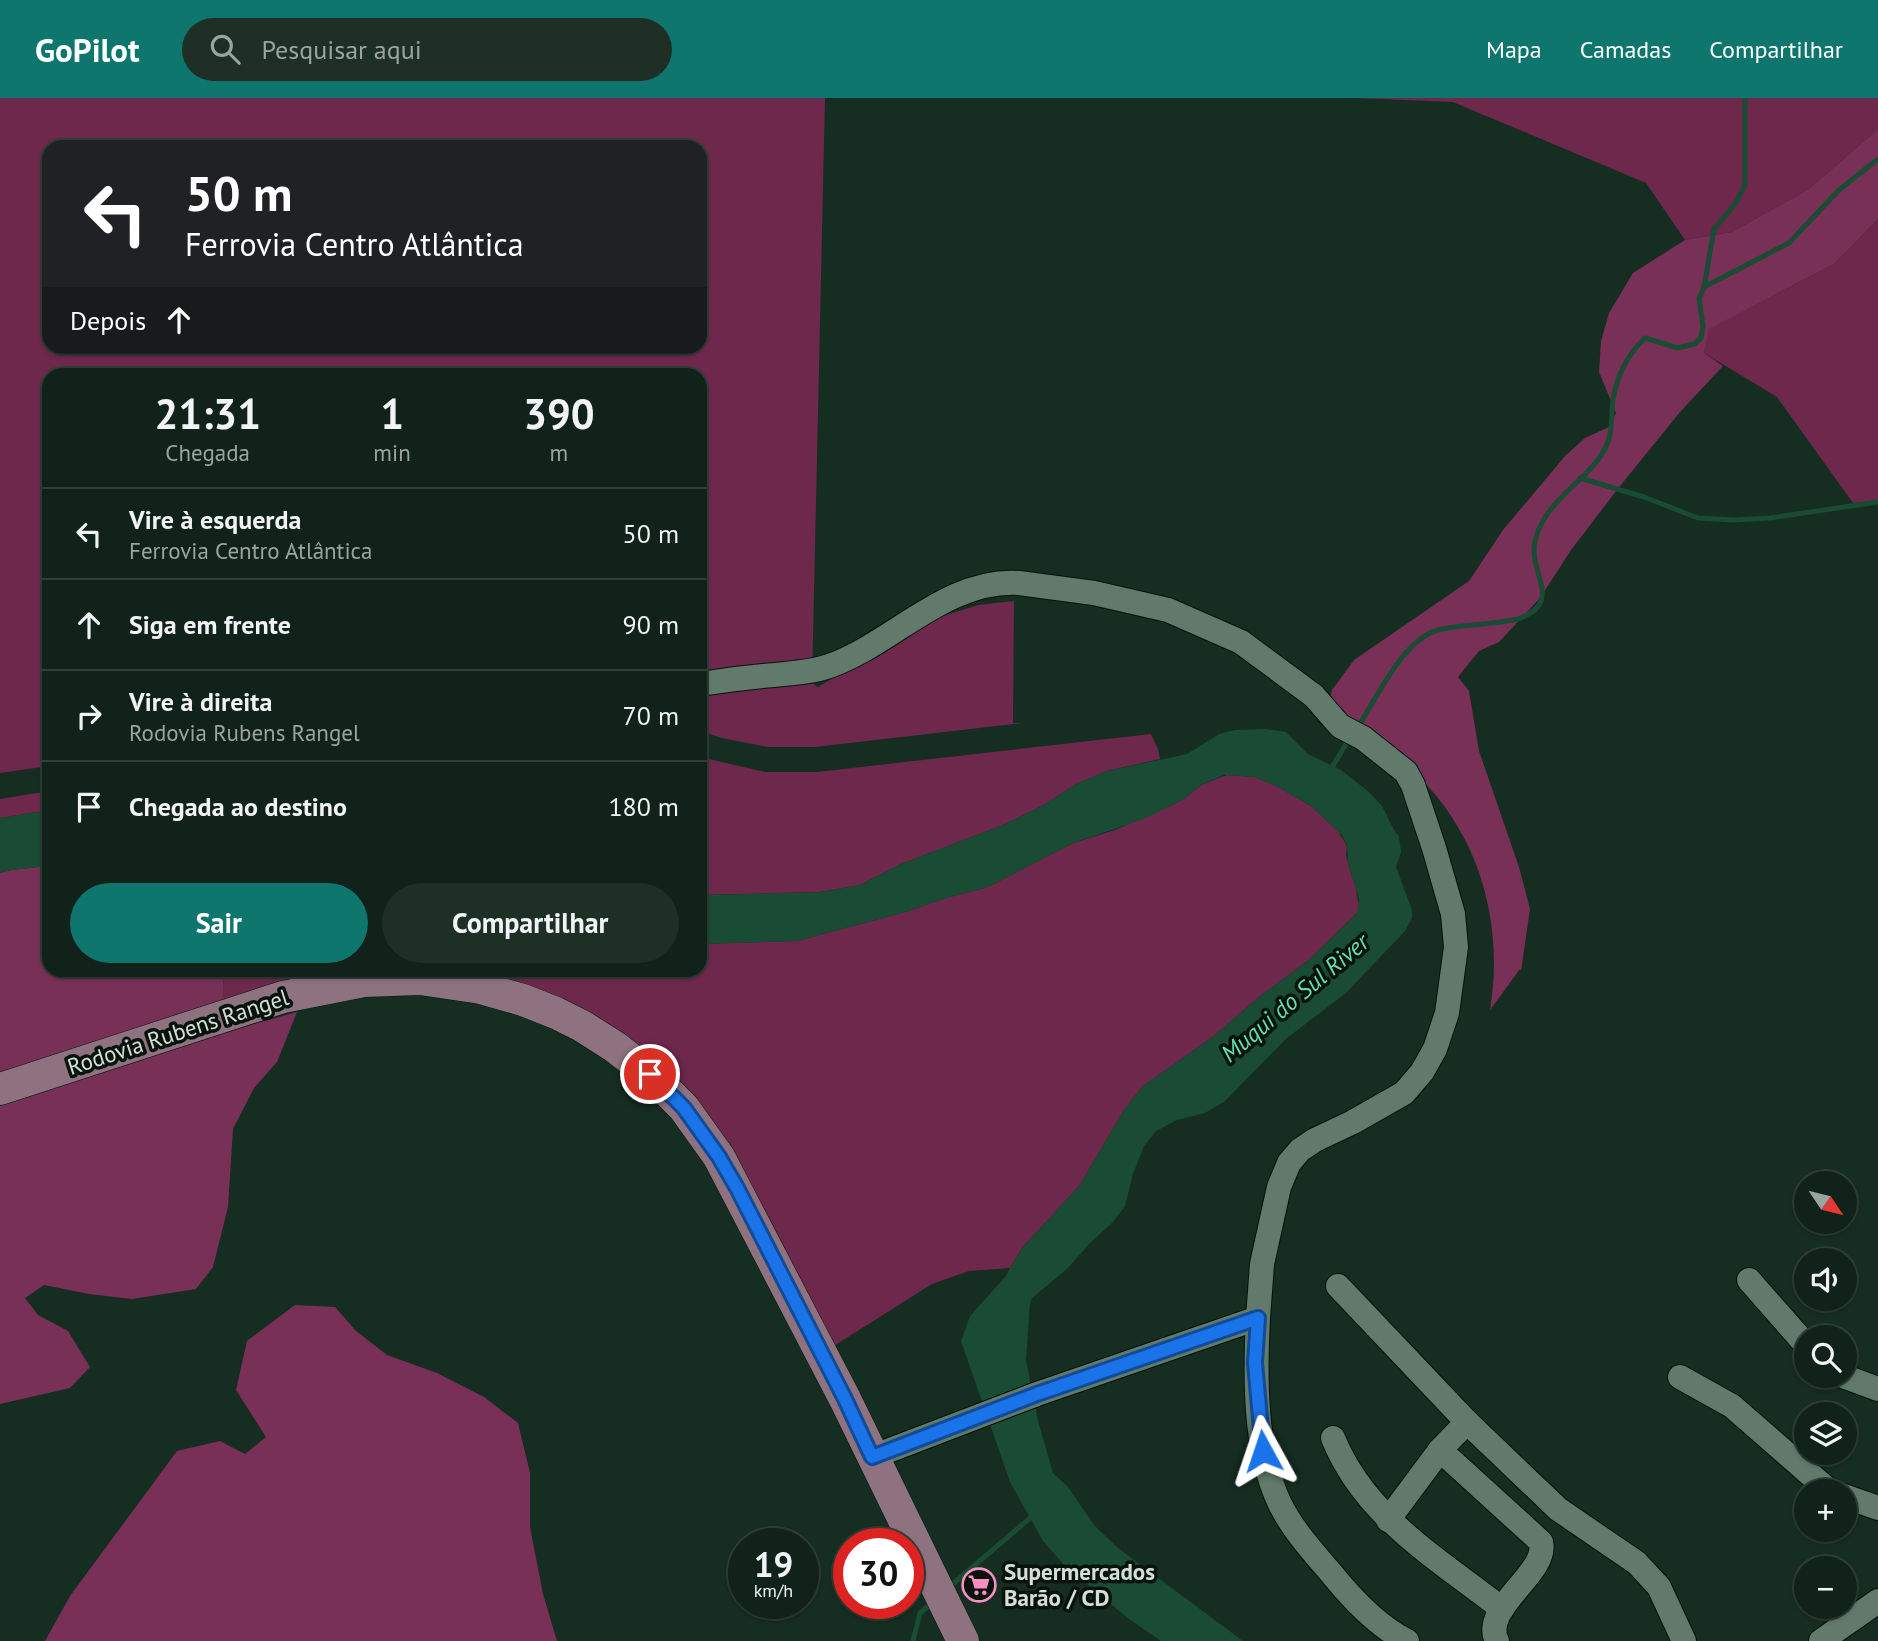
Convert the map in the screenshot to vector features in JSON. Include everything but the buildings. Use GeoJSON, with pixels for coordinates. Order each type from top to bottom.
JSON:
{"type":"FeatureCollection","features":[{"type":"Feature","properties":{"kind":"main road","name":"Rodovia Rubens Rangel"},"geometry":{"type":"LineString","coordinates":[[0,1089],[283,997],[364,981],[420,979],[481,988],[556,1013],[615,1047],[650,1074],[691,1118],[719,1157],[845,1399],[963,1641]]}},
{"type":"Feature","properties":{"kind":"street"},"geometry":{"type":"LineString","coordinates":[[707,683],[831,666],[869,647],[946,598],[1007,582],[1019,583],[1094,593],[1168,610],[1235,638],[1314,695],[1340,726],[1363,738],[1406,772],[1434,848],[1453,914],[1456,947],[1447,1013],[1435,1049],[1422,1072],[1404,1093],[1300,1150],[1289,1163],[1279,1187],[1262,1264],[1255,1363],[1263,1451],[1280,1504],[1306,1543],[1348,1594],[1375,1619],[1407,1641]]}},
{"type":"Feature","properties":{"kind":"street"},"geometry":{"type":"LineString","coordinates":[[1749,1280],[1794,1331]]}},
{"type":"Feature","properties":{"kind":"street"},"geometry":{"type":"LineString","coordinates":[[1338,1286],[1467,1422],[1558,1509],[1637,1563],[1659,1587],[1684,1641]]}},
{"type":"Feature","properties":{"kind":"street"},"geometry":{"type":"LineString","coordinates":[[872,1457],[1037,1394],[1258,1318]]}},
{"type":"Feature","properties":{"kind":"street"},"geometry":{"type":"LineString","coordinates":[[1680,1377],[1732,1406],[1816,1479]]}},
{"type":"Feature","properties":{"kind":"street"},"geometry":{"type":"LineString","coordinates":[[1857,1381],[1878,1389]]}},
{"type":"Feature","properties":{"kind":"street"},"geometry":{"type":"LineString","coordinates":[[1388,1520],[1440,1450],[1467,1422]]}},
{"type":"Feature","properties":{"kind":"street"},"geometry":{"type":"LineString","coordinates":[[1333,1438],[1356,1483],[1388,1520],[1502,1609]]}},
{"type":"Feature","properties":{"kind":"street"},"geometry":{"type":"LineString","coordinates":[[1440,1450],[1541,1542],[1543,1550],[1538,1561],[1502,1609],[1495,1628],[1497,1641]]}},
{"type":"Feature","properties":{"kind":"street"},"geometry":{"type":"LineString","coordinates":[[1857,1501],[1878,1508]]}},
{"type":"Feature","properties":{"kind":"street"},"geometry":{"type":"LineString","coordinates":[[1821,1641],[1878,1601]]}},
{"type":"Feature","properties":{"kind":"shaded area"},"geometry":{"type":"Polygon","coordinates":[[[0,98],[825,98],[812,683],[818,687],[930,620],[978,605],[1014,601],[1013,723],[1023,723],[815,747],[768,747],[707,733],[707,368],[42,368],[42,767],[0,773],[0,98]]]}},
{"type":"Feature","properties":{"kind":"shaded area"},"geometry":{"type":"Polygon","coordinates":[[[1355,98],[1878,98],[1878,129],[1809,189],[1732,232],[1685,240],[1646,183],[1453,102],[1355,98]]]}},
{"type":"Feature","properties":{"kind":"shaded area"},"geometry":{"type":"Polygon","coordinates":[[[1878,129],[1878,219],[1834,264],[1709,329],[1704,353],[1723,366],[1680,412],[1620,486],[1571,550],[1540,598],[1499,642],[1479,651],[1458,677],[1469,691],[1479,751],[1519,867],[1530,909],[1521,971],[1520,969],[1490,1010],[1494,947],[1483,885],[1472,855],[1458,827],[1416,774],[1326,712],[1332,690],[1354,660],[1469,581],[1503,530],[1565,456],[1585,438],[1609,427],[1616,413],[1599,372],[1601,341],[1609,313],[1633,273],[1685,240],[1732,232],[1809,189],[1878,129]]]}},
{"type":"Feature","properties":{"kind":"shaded area"},"geometry":{"type":"Polygon","coordinates":[[[1878,219],[1878,501],[1853,503],[1777,397],[1704,353],[1708,329],[1834,264],[1878,219]]]}},
{"type":"Feature","properties":{"kind":"shaded area"},"geometry":{"type":"Polygon","coordinates":[[[1151,734],[1160,759],[1107,771],[1076,784],[1044,805],[1003,825],[901,864],[860,885],[820,892],[707,895],[707,759],[765,772],[817,772],[1151,734]]]}},
{"type":"Feature","properties":{"kind":"shaded area"},"geometry":{"type":"Polygon","coordinates":[[[1227,775],[1255,777],[1311,806],[1338,831],[1347,846],[1346,855],[1355,882],[1359,908],[1357,913],[1309,960],[1260,996],[1214,1036],[1142,1087],[1124,1110],[1080,1185],[1022,1248],[1010,1268],[969,1271],[932,1284],[829,1349],[730,1151],[504,982],[224,1005],[223,977],[707,977],[707,944],[797,941],[988,887],[1073,843],[1115,830],[1168,807],[1184,799],[1201,785],[1227,775]]]}},
{"type":"Feature","properties":{"kind":"shaded area"},"geometry":{"type":"Polygon","coordinates":[[[42,792],[42,813],[0,818],[0,799],[42,792]]]}},
{"type":"Feature","properties":{"kind":"shaded area"},"geometry":{"type":"Polygon","coordinates":[[[42,867],[42,977],[223,977],[224,1005],[0,1080],[0,873],[42,867]]]}},
{"type":"Feature","properties":{"kind":"shaded area"},"geometry":{"type":"Polygon","coordinates":[[[297,1012],[277,1062],[254,1088],[233,1129],[228,1207],[213,1267],[196,1289],[132,1299],[44,1285],[25,1298],[38,1315],[68,1331],[90,1367],[70,1388],[0,1404],[0,1106],[232,1030],[297,1012]]]}},
{"type":"Feature","properties":{"kind":"shaded area"},"geometry":{"type":"Polygon","coordinates":[[[295,1305],[335,1307],[356,1331],[387,1355],[437,1373],[484,1397],[518,1423],[530,1473],[530,1527],[543,1594],[557,1641],[45,1641],[70,1596],[177,1451],[220,1441],[245,1454],[266,1437],[236,1390],[247,1341],[295,1305]]]}},
{"type":"Feature","properties":{"kind":"water","name":"Muqui do Sul River"},"geometry":{"type":"Polygon","coordinates":[[[1266,729],[1286,732],[1308,754],[1341,770],[1369,792],[1382,806],[1399,836],[1401,852],[1396,867],[1412,910],[1412,918],[1405,931],[1346,993],[1287,1038],[1224,1102],[1205,1113],[1177,1120],[1156,1131],[1144,1146],[1125,1206],[1067,1269],[1032,1298],[1030,1303],[1026,1360],[1038,1421],[1053,1473],[1068,1487],[1094,1525],[1118,1548],[1243,1641],[1161,1641],[1129,1619],[1066,1567],[1043,1541],[1010,1482],[961,1341],[970,1316],[1005,1277],[1022,1248],[1080,1185],[1124,1110],[1142,1087],[1214,1036],[1260,996],[1309,960],[1357,913],[1359,899],[1342,835],[1311,806],[1280,788],[1255,777],[1224,775],[1201,785],[1184,799],[1144,819],[1073,843],[988,887],[797,941],[707,944],[707,895],[820,892],[860,885],[901,864],[1003,825],[1044,805],[1076,784],[1107,771],[1187,754],[1219,734],[1235,730],[1266,729]]]}},
{"type":"Feature","properties":{"kind":"water"},"geometry":{"type":"Polygon","coordinates":[[[42,813],[42,867],[0,873],[0,818],[42,813]]]}},
{"type":"Feature","properties":{"kind":"waterway"},"geometry":{"type":"LineString","coordinates":[[1357,728],[1402,658],[1425,636],[1448,628],[1518,619],[1532,612],[1539,604],[1542,586],[1534,553],[1540,526],[1559,500],[1592,467],[1608,442],[1615,390],[1628,358],[1645,338],[1678,348],[1694,344],[1701,338],[1703,326],[1699,299],[1704,287],[1714,229],[1735,204],[1745,185],[1745,98]]}},
{"type":"Feature","properties":{"kind":"waterway"},"geometry":{"type":"LineString","coordinates":[[1704,287],[1789,243],[1839,190],[1878,159]]}},
{"type":"Feature","properties":{"kind":"waterway"},"geometry":{"type":"LineString","coordinates":[[1580,478],[1644,497],[1698,518],[1770,518],[1878,502]]}},
{"type":"Feature","properties":{"kind":"waterway"},"geometry":{"type":"LineString","coordinates":[[1331,769],[1349,739]]}},
{"type":"Feature","properties":{"kind":"waterway"},"geometry":{"type":"LineString","coordinates":[[948,1588],[1036,1513]]}},
{"type":"Feature","properties":{"kind":"waterway"},"geometry":{"type":"LineString","coordinates":[[913,1641],[920,1613],[933,1602]]}},
{"type":"Feature","properties":{"kind":"place","name":"Supermercados Barão / CD"},"geometry":{"type":"Point","coordinates":[979,1585]}},
{"type":"Feature","properties":{"kind":"route"},"geometry":{"type":"LineString","coordinates":[[650,1074],[684,1108],[719,1157],[737,1188],[872,1457],[1037,1394],[1258,1318],[1255,1363],[1263,1451]]}}]}
